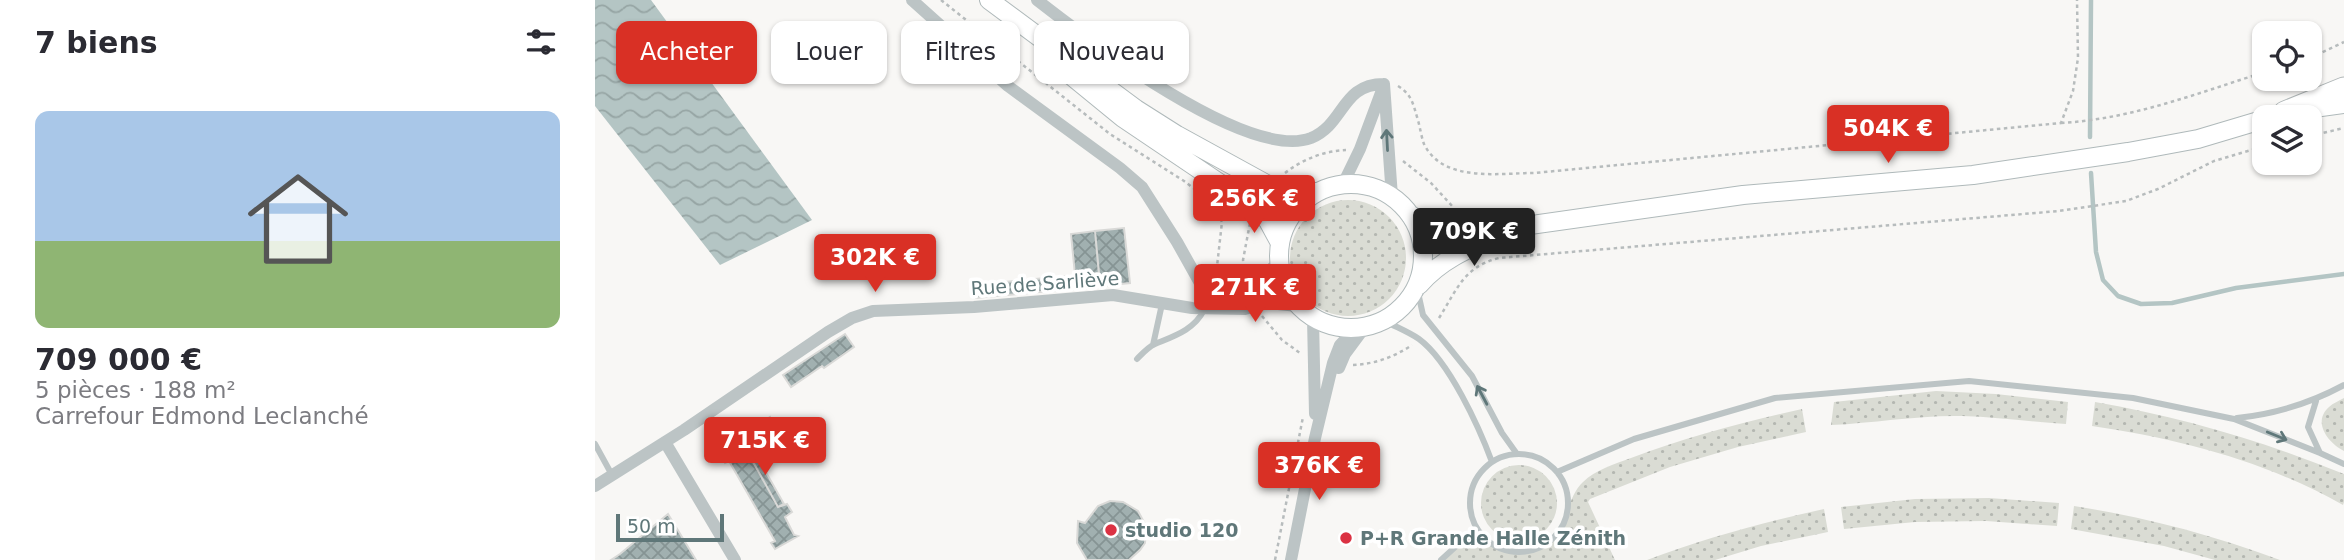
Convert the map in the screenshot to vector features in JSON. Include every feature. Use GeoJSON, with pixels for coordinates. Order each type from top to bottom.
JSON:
{"type":"FeatureCollection","features":[{"type":"Feature","properties":{"kind":"highway"},"geometry":{"type":"LineString","coordinates":[[2302,105],[2344,89]]}},
{"type":"Feature","properties":{"kind":"main road"},"geometry":{"type":"LineString","coordinates":[[988,0],[1123,118],[1255,207],[1281,238]]}},
{"type":"Feature","properties":{"kind":"main road"},"geometry":{"type":"LineString","coordinates":[[988,0],[1136,109],[1177,135],[1269,186],[1295,192],[1318,192]]}},
{"type":"Feature","properties":{"kind":"main road"},"geometry":{"type":"LineString","coordinates":[[1084,86],[1096,89],[1259,200],[1281,238]]}},
{"type":"Feature","properties":{"kind":"main road"},"geometry":{"type":"LineString","coordinates":[[2322,108],[2344,104]]}},
{"type":"Feature","properties":{"kind":"main road"},"geometry":{"type":"LineString","coordinates":[[1410,215],[1429,224],[1517,227],[1744,195],[1973,175],[2198,139],[2252,122]]}},
{"type":"Feature","properties":{"kind":"main road"},"geometry":{"type":"LineString","coordinates":[[1417,288],[1423,270],[1424,250],[1410,215],[1392,197],[1377,189],[1343,184],[1318,192],[1303,202],[1290,217],[1281,238],[1279,262],[1285,286],[1298,306],[1313,318],[1335,327],[1360,328],[1385,321],[1404,307],[1433,269],[1451,256],[1517,227]]}},
{"type":"Feature","properties":{"kind":"street"},"geometry":{"type":"LineString","coordinates":[[912,0],[1008,86],[1142,187],[1177,242],[1209,308],[1248,290],[1279,262]]}},
{"type":"Feature","properties":{"kind":"street"},"geometry":{"type":"LineString","coordinates":[[1037,0],[1076,30],[1179,99],[1253,134],[1278,141],[1311,137],[1329,125],[1359,89],[1369,84],[1384,84]]}},
{"type":"Feature","properties":{"kind":"street"},"geometry":{"type":"LineString","coordinates":[[1343,184],[1360,149],[1384,84]]}},
{"type":"Feature","properties":{"kind":"street"},"geometry":{"type":"LineString","coordinates":[[1384,84],[1392,197]]}},
{"type":"Feature","properties":{"kind":"street","name":"Rue de Sarliève"},"geometry":{"type":"LineString","coordinates":[[595,486],[828,332],[852,318],[873,311],[974,307],[1113,295],[1162,304],[1233,310],[1267,303],[1298,306]]}},
{"type":"Feature","properties":{"kind":"street"},"geometry":{"type":"LineString","coordinates":[[1313,318],[1316,359],[1315,438]]}},
{"type":"Feature","properties":{"kind":"street"},"geometry":{"type":"LineString","coordinates":[[1315,438],[1324,432],[1341,364],[1360,328]]}},
{"type":"Feature","properties":{"kind":"street"},"geometry":{"type":"LineString","coordinates":[[1291,560],[1333,363],[1340,345],[1360,328]]}},
{"type":"Feature","properties":{"kind":"street"},"geometry":{"type":"LineString","coordinates":[[665,442],[735,560]]}},
{"type":"Feature","properties":{"kind":"lane"},"geometry":{"type":"LineString","coordinates":[[1417,288],[1423,315],[1472,376],[1502,433],[1517,454]]}},
{"type":"Feature","properties":{"kind":"lane"},"geometry":{"type":"LineString","coordinates":[[1153,345],[1162,304]]}},
{"type":"Feature","properties":{"kind":"lane"},"geometry":{"type":"LineString","coordinates":[[1137,359],[1153,345],[1186,330],[1209,308]]}},
{"type":"Feature","properties":{"kind":"lane"},"geometry":{"type":"LineString","coordinates":[[1385,321],[1421,340],[1456,386],[1477,423],[1492,462]]}},
{"type":"Feature","properties":{"kind":"lane"},"geometry":{"type":"LineString","coordinates":[[1557,471],[1634,439],[1775,398],[1969,381],[2133,398],[2234,419],[2344,464]]}},
{"type":"Feature","properties":{"kind":"lane"},"geometry":{"type":"LineString","coordinates":[[2234,419],[2269,415],[2316,401],[2344,385]]}},
{"type":"Feature","properties":{"kind":"lane"},"geometry":{"type":"LineString","coordinates":[[2316,401],[2308,427],[2321,453]]}},
{"type":"Feature","properties":{"kind":"lane"},"geometry":{"type":"LineString","coordinates":[[595,444],[612,475]]}},
{"type":"Feature","properties":{"kind":"lane"},"geometry":{"type":"LineString","coordinates":[[1517,454],[1532,455],[1546,461],[1557,471],[1566,486],[1569,502],[1567,518],[1560,533],[1548,544],[1533,551],[1517,553],[1501,550],[1486,541],[1476,528],[1470,499],[1473,485],[1481,472],[1492,462],[1517,454]]}},
{"type":"Feature","properties":{"kind":"lane"},"geometry":{"type":"LineString","coordinates":[[1441,560],[1476,528]]}},
{"type":"Feature","properties":{"kind":"path"},"geometry":{"type":"LineString","coordinates":[[941,0],[1110,134],[1184,181],[1213,203],[1222,222],[1209,308]]}},
{"type":"Feature","properties":{"kind":"path"},"geometry":{"type":"LineString","coordinates":[[2061,123],[2073,91],[2078,58],[2077,0]]}},
{"type":"Feature","properties":{"kind":"path"},"geometry":{"type":"LineString","coordinates":[[2322,52],[2344,42]]}},
{"type":"Feature","properties":{"kind":"path"},"geometry":{"type":"LineString","coordinates":[[1384,84],[1396,86],[1411,97],[1424,143],[1434,157],[1447,166],[1464,172],[1534,173],[2099,120],[2142,111],[2252,76]]}},
{"type":"Feature","properties":{"kind":"path"},"geometry":{"type":"LineString","coordinates":[[2322,133],[2344,128]]}},
{"type":"Feature","properties":{"kind":"path"},"geometry":{"type":"LineString","coordinates":[[1269,186],[1294,166],[1327,151],[1360,149]]}},
{"type":"Feature","properties":{"kind":"path"},"geometry":{"type":"LineString","coordinates":[[1433,328],[1453,293],[1471,270],[1484,262],[1499,258],[2059,211],[2142,196],[2214,161],[2252,150]]}},
{"type":"Feature","properties":{"kind":"path"},"geometry":{"type":"LineString","coordinates":[[1388,153],[1406,162],[1431,183],[1453,208],[1465,211]]}},
{"type":"Feature","properties":{"kind":"path"},"geometry":{"type":"LineString","coordinates":[[1248,290],[1243,260],[1255,207]]}},
{"type":"Feature","properties":{"kind":"path"},"geometry":{"type":"LineString","coordinates":[[1256,307],[1282,340],[1303,356],[1316,359]]}},
{"type":"Feature","properties":{"kind":"path"},"geometry":{"type":"LineString","coordinates":[[1341,364],[1367,364],[1395,356],[1421,340]]}},
{"type":"Feature","properties":{"kind":"path"},"geometry":{"type":"LineString","coordinates":[[1275,560],[1304,405]]}},
{"type":"Feature","properties":{"kind":"shaded area"},"geometry":{"type":"Polygon","coordinates":[[[1348,200],[1370,205],[1389,217],[1401,236],[1406,258],[1401,280],[1389,299],[1370,311],[1348,316],[1326,311],[1307,299],[1295,280],[1290,258],[1295,236],[1307,217],[1326,205],[1348,200]]]}},
{"type":"Feature","properties":{"kind":"shaded area"},"geometry":{"type":"Polygon","coordinates":[[[1936,391],[2068,402],[2066,424],[1946,416],[1831,425],[1834,402],[1936,391]]]}},
{"type":"Feature","properties":{"kind":"shaded area"},"geometry":{"type":"Polygon","coordinates":[[[2344,398],[2344,451],[2328,438],[2322,419],[2329,407],[2344,398]]]}},
{"type":"Feature","properties":{"kind":"shaded area"},"geometry":{"type":"Polygon","coordinates":[[[2095,402],[2221,431],[2344,474],[2343,505],[2253,464],[2190,445],[2092,426],[2095,402]]]}},
{"type":"Feature","properties":{"kind":"shaded area"},"geometry":{"type":"Polygon","coordinates":[[[1802,409],[1806,432],[1738,447],[1670,467],[1590,499],[1588,502],[1615,560],[1441,560],[1476,528],[1487,540],[1507,551],[1523,553],[1545,547],[1560,531],[1576,491],[1583,482],[1599,471],[1694,437],[1802,409]]]}},
{"type":"Feature","properties":{"kind":"shaded area"},"geometry":{"type":"Polygon","coordinates":[[[1519,465],[1533,468],[1546,476],[1554,489],[1557,503],[1554,517],[1546,530],[1533,538],[1519,541],[1505,538],[1492,530],[1484,517],[1481,503],[1484,489],[1492,476],[1505,468],[1519,465]]]}},
{"type":"Feature","properties":{"kind":"shaded area"},"geometry":{"type":"Polygon","coordinates":[[[1989,498],[2059,503],[2057,526],[1986,521],[1915,522],[1844,529],[1841,507],[1915,499],[1989,498]]]}},
{"type":"Feature","properties":{"kind":"shaded area"},"geometry":{"type":"Polygon","coordinates":[[[2074,506],[2179,528],[2280,560],[2215,560],[2164,546],[2071,529],[2074,506]]]}},
{"type":"Feature","properties":{"kind":"shaded area"},"geometry":{"type":"Polygon","coordinates":[[[1824,509],[1828,532],[1761,546],[1715,560],[1647,560],[1735,531],[1824,509]]]}},
{"type":"Feature","properties":{"kind":"water"},"geometry":{"type":"Polygon","coordinates":[[[595,0],[651,0],[666,21],[616,21],[616,84],[712,84],[812,220],[720,265],[595,106],[595,0]]]}},
{"type":"Feature","properties":{"kind":"building"},"geometry":{"type":"Polygon","coordinates":[[[1124,228],[1130,283],[1100,286],[1095,231],[1124,228]]]}},
{"type":"Feature","properties":{"kind":"building"},"geometry":{"type":"Polygon","coordinates":[[[1095,231],[1099,273],[1075,275],[1071,234],[1095,231]]]}},
{"type":"Feature","properties":{"kind":"building"},"geometry":{"type":"Polygon","coordinates":[[[1099,273],[1100,286],[976,298],[972,285],[1099,273]]]}},
{"type":"Feature","properties":{"kind":"building"},"geometry":{"type":"Polygon","coordinates":[[[845,334],[854,347],[791,387],[783,375],[845,334]]]}},
{"type":"Feature","properties":{"kind":"building"},"geometry":{"type":"Polygon","coordinates":[[[770,417],[777,427],[746,449],[778,507],[787,504],[792,512],[785,517],[794,535],[798,536],[775,549],[771,543],[775,541],[729,461],[725,463],[715,448],[742,429],[746,434],[770,417]]]}},
{"type":"Feature","properties":{"kind":"building"},"geometry":{"type":"Polygon","coordinates":[[[751,446],[784,504],[778,507],[746,449],[751,446]]]}},
{"type":"Feature","properties":{"kind":"building","name":"studio 120"},"geometry":{"type":"Polygon","coordinates":[[[1110,501],[1123,502],[1138,511],[1146,526],[1145,543],[1129,560],[1087,560],[1077,543],[1078,521],[1085,523],[1098,506],[1110,501]]]}},
{"type":"Feature","properties":{"kind":"building"},"geometry":{"type":"Polygon","coordinates":[[[668,514],[696,560],[611,560],[620,554],[668,514]]]}},
{"type":"Feature","properties":{"kind":"waterway"},"geometry":{"type":"LineString","coordinates":[[2090,137],[2091,0]]}},
{"type":"Feature","properties":{"kind":"waterway"},"geometry":{"type":"LineString","coordinates":[[2091,173],[2096,252],[2103,280],[2118,296],[2141,304],[2172,303],[2236,288],[2344,274]]}},
{"type":"Feature","properties":{"kind":"place","name":"studio 120"},"geometry":{"type":"Point","coordinates":[1111,530]}},
{"type":"Feature","properties":{"kind":"place","name":"P+R Grande Halle Zénith"},"geometry":{"type":"Point","coordinates":[1346,538]}}]}
